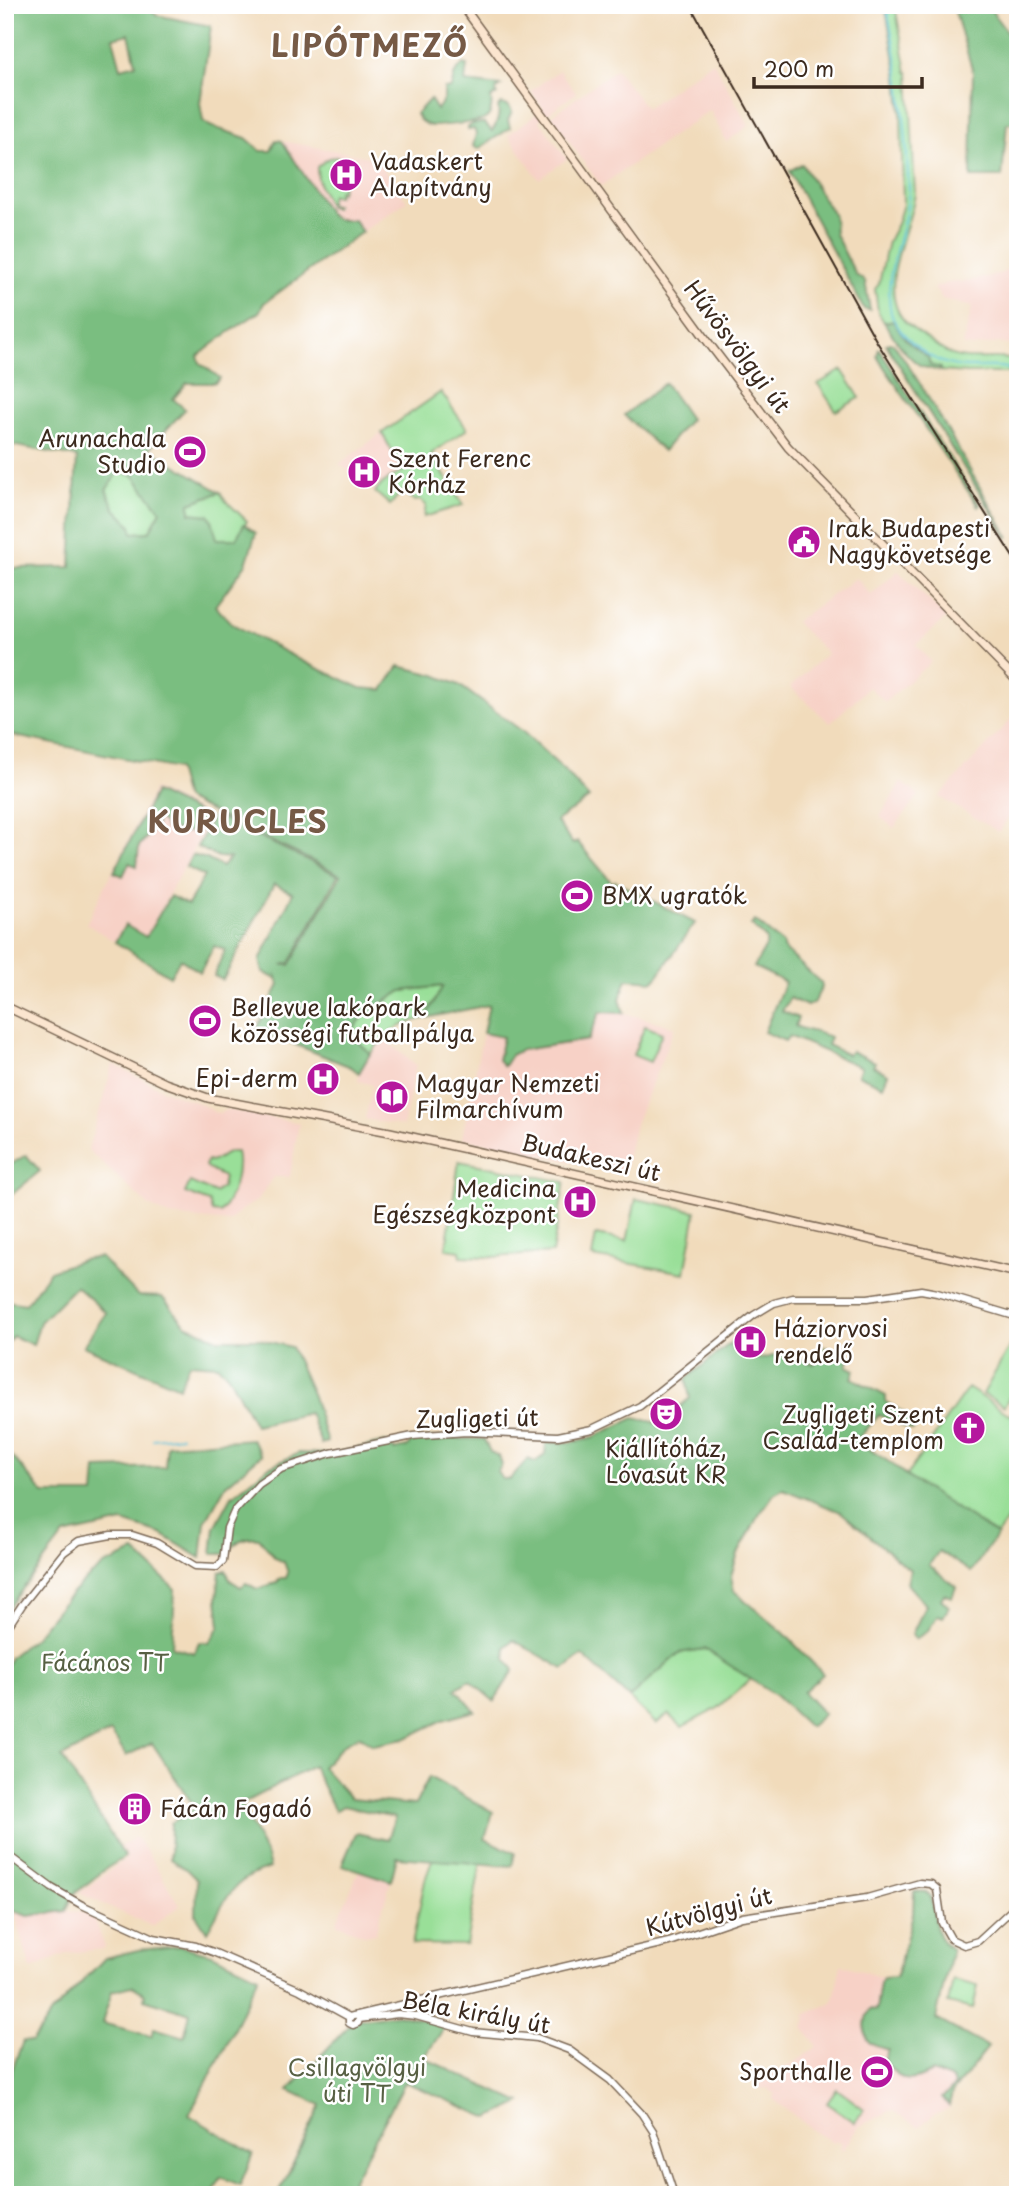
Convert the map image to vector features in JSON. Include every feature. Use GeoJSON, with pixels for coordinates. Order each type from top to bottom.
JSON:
{"type":"FeatureCollection","features":[{"type":"Feature","properties":{"kind":"main road","name":"Hűvösvölgyi út"},"geometry":{"type":"LineString","coordinates":[[462,5],[788,447],[1018,681]]}},
{"type":"Feature","properties":{"kind":"main road","name":"Budakeszi út"},"geometry":{"type":"LineString","coordinates":[[5,1006],[165,1083],[208,1098],[378,1129],[1018,1273]]}},
{"type":"Feature","properties":{"kind":"street","name":"Zugligeti út"},"geometry":{"type":"LineString","coordinates":[[5,1631],[64,1552],[79,1541],[111,1535],[132,1535],[157,1543],[195,1566],[217,1567],[223,1560],[227,1528],[235,1510],[260,1484],[281,1469],[331,1453],[413,1436],[466,1432],[558,1436],[593,1429],[640,1406],[754,1315],[779,1301],[793,1298],[875,1297],[921,1290],[1018,1317]]}},
{"type":"Feature","properties":{"kind":"street"},"geometry":{"type":"LineString","coordinates":[[5,1853],[52,1888],[99,1913],[166,1942],[195,1946],[213,1952],[355,2017]]}},
{"type":"Feature","properties":{"kind":"street","name":"Kútvölgyi út"},"geometry":{"type":"LineString","coordinates":[[355,2017],[660,1944],[742,1917],[866,1898],[920,1883],[931,1884],[937,1889],[945,1931],[958,1944],[978,1941],[1018,1904]]}},
{"type":"Feature","properties":{"kind":"street","name":"Béla király út"},"geometry":{"type":"LineString","coordinates":[[355,2017],[398,2014],[416,2016],[473,2032],[537,2038],[569,2050],[610,2080],[642,2114],[653,2132],[674,2195]]}},
{"type":"Feature","properties":{"kind":"shaded area"},"geometry":{"type":"Polygon","coordinates":[[[713,61],[749,126],[726,142],[710,110],[601,186],[551,116],[616,69],[646,108],[713,61]]]}},
{"type":"Feature","properties":{"kind":"shaded area"},"geometry":{"type":"Polygon","coordinates":[[[559,70],[576,93],[539,120],[567,159],[539,179],[508,135],[543,109],[531,91],[559,70]]]}},
{"type":"Feature","properties":{"kind":"shaded area","name":"Vadaskert Alapítvány"},"geometry":{"type":"Polygon","coordinates":[[[282,141],[375,158],[407,201],[362,232],[354,220],[338,220],[330,215],[282,141]]]}},
{"type":"Feature","properties":{"kind":"shaded area"},"geometry":{"type":"Polygon","coordinates":[[[1014,267],[1018,271],[1018,347],[999,343],[972,347],[963,345],[972,307],[942,299],[934,288],[999,274],[1014,267]]]}},
{"type":"Feature","properties":{"kind":"shaded area"},"geometry":{"type":"Polygon","coordinates":[[[382,433],[403,471],[383,483],[375,492],[339,464],[382,433]]]}},
{"type":"Feature","properties":{"kind":"shaded area"},"geometry":{"type":"Polygon","coordinates":[[[898,571],[947,617],[916,645],[931,662],[885,702],[869,687],[830,723],[790,687],[827,653],[795,622],[856,578],[871,595],[898,571]]]}},
{"type":"Feature","properties":{"kind":"shaded area"},"geometry":{"type":"Polygon","coordinates":[[[1018,712],[1018,803],[999,832],[939,797],[1018,712]]]}},
{"type":"Feature","properties":{"kind":"shaded area"},"geometry":{"type":"Polygon","coordinates":[[[901,782],[919,795],[894,828],[880,817],[901,782]]]}},
{"type":"Feature","properties":{"kind":"shaded area"},"geometry":{"type":"Polygon","coordinates":[[[154,789],[211,817],[146,936],[124,924],[114,941],[86,924],[154,789]]]}},
{"type":"Feature","properties":{"kind":"shaded area"},"geometry":{"type":"Polygon","coordinates":[[[600,1012],[624,1013],[675,1027],[635,1124],[624,1173],[462,1138],[483,1033],[504,1037],[498,1060],[521,1050],[588,1040],[600,1012]]]}},
{"type":"Feature","properties":{"kind":"shaded area"},"geometry":{"type":"Polygon","coordinates":[[[383,1038],[416,1065],[403,1126],[365,1119],[373,1085],[358,1081],[359,1073],[383,1038]]]}},
{"type":"Feature","properties":{"kind":"shaded area"},"geometry":{"type":"Polygon","coordinates":[[[113,1064],[214,1112],[226,1110],[299,1123],[290,1177],[273,1177],[258,1200],[240,1211],[229,1222],[169,1216],[149,1206],[88,1150],[113,1064]]]}},
{"type":"Feature","properties":{"kind":"shaded area"},"geometry":{"type":"Polygon","coordinates":[[[135,1837],[180,1906],[152,1926],[79,1893],[127,1858],[121,1847],[135,1837]]]}},
{"type":"Feature","properties":{"kind":"shaded area"},"geometry":{"type":"Polygon","coordinates":[[[359,1871],[391,1881],[375,1933],[364,1935],[336,1923],[359,1871]]]}},
{"type":"Feature","properties":{"kind":"shaded area"},"geometry":{"type":"Polygon","coordinates":[[[914,1891],[925,1892],[930,1896],[937,1934],[945,1945],[952,1949],[936,2019],[988,2047],[952,2093],[949,2109],[934,2115],[918,2127],[892,2110],[858,2127],[843,2150],[841,2142],[833,2142],[818,2134],[773,2099],[776,2094],[766,2088],[762,2089],[754,2082],[794,2063],[818,2046],[803,2028],[807,2018],[804,2015],[834,1999],[841,1964],[883,1978],[896,1978],[913,1914],[914,1891]]]}},
{"type":"Feature","properties":{"kind":"shaded area"},"geometry":{"type":"Polygon","coordinates":[[[14,1910],[28,1916],[66,1911],[88,1913],[94,1918],[105,1947],[68,1953],[31,1969],[14,1910]]]}},
{"type":"Feature","properties":{"kind":"green space"},"geometry":{"type":"Polygon","coordinates":[[[5,5],[129,5],[152,10],[156,15],[211,26],[200,103],[203,121],[246,138],[261,151],[271,151],[276,140],[282,141],[330,215],[338,220],[354,220],[362,232],[264,303],[259,312],[198,356],[200,363],[220,378],[215,383],[187,383],[173,399],[185,409],[149,449],[220,492],[190,503],[190,513],[209,515],[217,539],[236,539],[244,524],[256,533],[246,564],[215,606],[232,624],[361,688],[383,690],[399,666],[435,675],[459,685],[522,731],[566,772],[589,798],[556,821],[573,844],[577,841],[612,883],[615,881],[695,923],[654,981],[627,979],[620,999],[624,1013],[600,1012],[588,1040],[521,1050],[511,1055],[504,1066],[498,1060],[503,1037],[483,1033],[489,1005],[425,1018],[443,986],[402,991],[363,1016],[351,1033],[370,1054],[359,1073],[351,1067],[256,1030],[279,985],[276,974],[276,979],[263,972],[260,960],[293,893],[274,884],[223,980],[214,976],[225,950],[214,946],[200,972],[180,959],[170,976],[115,942],[125,925],[146,937],[170,896],[188,905],[204,876],[186,867],[192,855],[222,867],[230,858],[218,857],[197,847],[214,815],[338,875],[290,963],[282,965],[290,965],[341,875],[185,799],[177,769],[5,734],[5,570],[71,567],[77,457],[5,444],[5,5]],[[129,34],[113,38],[121,68],[136,64],[129,34]],[[119,471],[106,490],[115,509],[130,524],[133,533],[149,532],[161,511],[133,475],[119,471]]]}},
{"type":"Feature","properties":{"kind":"green space"},"geometry":{"type":"Polygon","coordinates":[[[885,5],[895,5],[909,73],[915,194],[898,254],[893,285],[894,300],[906,323],[939,348],[959,357],[1004,358],[1016,362],[1007,373],[941,371],[941,368],[930,366],[928,357],[907,341],[893,321],[884,322],[878,312],[875,289],[879,284],[888,241],[903,204],[898,78],[885,5]]]}},
{"type":"Feature","properties":{"kind":"green space"},"geometry":{"type":"Polygon","coordinates":[[[953,5],[990,5],[1018,52],[1018,124],[1007,123],[1002,177],[971,177],[973,72],[953,5]]]}},
{"type":"Feature","properties":{"kind":"green space"},"geometry":{"type":"Polygon","coordinates":[[[463,64],[467,65],[465,82],[501,86],[491,98],[489,115],[482,120],[461,124],[434,126],[423,123],[416,114],[430,99],[437,110],[444,99],[444,89],[451,88],[455,73],[463,64]]]}},
{"type":"Feature","properties":{"kind":"green space"},"geometry":{"type":"Polygon","coordinates":[[[501,104],[509,106],[512,112],[508,120],[510,128],[478,149],[473,146],[476,134],[474,129],[468,130],[468,127],[484,123],[492,131],[501,104]]]}},
{"type":"Feature","properties":{"kind":"green space"},"geometry":{"type":"Polygon","coordinates":[[[337,157],[341,160],[340,165],[334,164],[333,175],[341,177],[340,180],[343,181],[338,196],[330,197],[330,205],[336,206],[335,208],[330,207],[322,192],[317,167],[329,158],[337,157]]]}},
{"type":"Feature","properties":{"kind":"green space"},"geometry":{"type":"Polygon","coordinates":[[[802,164],[834,216],[835,234],[856,275],[865,281],[870,310],[864,309],[789,171],[802,164]]]}},
{"type":"Feature","properties":{"kind":"green space"},"geometry":{"type":"Polygon","coordinates":[[[893,321],[907,341],[928,357],[930,365],[941,368],[941,371],[923,367],[908,355],[884,322],[893,321]]]}},
{"type":"Feature","properties":{"kind":"green space"},"geometry":{"type":"Polygon","coordinates":[[[886,344],[894,344],[925,391],[1008,538],[886,344]]]}},
{"type":"Feature","properties":{"kind":"green space"},"geometry":{"type":"Polygon","coordinates":[[[879,349],[980,505],[978,506],[878,358],[879,349]]]}},
{"type":"Feature","properties":{"kind":"green space"},"geometry":{"type":"Polygon","coordinates":[[[842,370],[860,398],[836,411],[818,384],[842,370]]]}},
{"type":"Feature","properties":{"kind":"green space"},"geometry":{"type":"Polygon","coordinates":[[[665,383],[690,419],[663,451],[624,415],[665,383]]]}},
{"type":"Feature","properties":{"kind":"green space"},"geometry":{"type":"Polygon","coordinates":[[[441,392],[467,429],[431,454],[463,505],[424,517],[426,505],[420,500],[415,501],[402,491],[390,505],[375,492],[383,483],[403,471],[382,433],[441,392]]]}},
{"type":"Feature","properties":{"kind":"green space"},"geometry":{"type":"Polygon","coordinates":[[[119,471],[133,475],[161,511],[149,532],[133,533],[130,524],[115,509],[106,490],[119,471]]]}},
{"type":"Feature","properties":{"kind":"green space"},"geometry":{"type":"Polygon","coordinates":[[[220,492],[247,521],[237,539],[216,539],[212,520],[190,513],[190,503],[220,492]]]}},
{"type":"Feature","properties":{"kind":"green space"},"geometry":{"type":"Polygon","coordinates":[[[155,792],[209,818],[202,830],[185,832],[165,828],[164,823],[156,818],[156,826],[139,846],[137,866],[129,863],[123,876],[114,872],[155,792]]]}},
{"type":"Feature","properties":{"kind":"green space"},"geometry":{"type":"Polygon","coordinates":[[[755,921],[783,944],[783,948],[821,983],[822,987],[814,1002],[807,1006],[790,998],[782,1011],[798,1018],[795,1026],[830,1037],[827,1045],[848,1055],[851,1051],[875,1062],[873,1066],[888,1074],[883,1086],[858,1075],[861,1067],[789,1036],[785,1041],[764,1032],[785,982],[754,967],[766,946],[766,939],[751,925],[755,921]]]}},
{"type":"Feature","properties":{"kind":"green space"},"geometry":{"type":"Polygon","coordinates":[[[444,986],[425,1018],[394,1030],[370,1054],[351,1033],[363,1016],[402,991],[444,986]]]}},
{"type":"Feature","properties":{"kind":"green space"},"geometry":{"type":"Polygon","coordinates":[[[645,1026],[662,1033],[650,1062],[633,1055],[645,1026]]]}},
{"type":"Feature","properties":{"kind":"green space"},"geometry":{"type":"Polygon","coordinates":[[[230,1152],[236,1152],[234,1184],[229,1200],[220,1213],[212,1212],[209,1202],[185,1193],[190,1182],[215,1193],[222,1187],[224,1177],[205,1166],[207,1161],[211,1162],[230,1152]]]}},
{"type":"Feature","properties":{"kind":"green space"},"geometry":{"type":"Polygon","coordinates":[[[26,1155],[40,1171],[5,1200],[5,1168],[26,1155]]]}},
{"type":"Feature","properties":{"kind":"green space"},"geometry":{"type":"Polygon","coordinates":[[[459,1161],[565,1182],[552,1253],[461,1256],[460,1251],[446,1249],[459,1161]]]}},
{"type":"Feature","properties":{"kind":"green space"},"geometry":{"type":"Polygon","coordinates":[[[636,1199],[696,1211],[685,1273],[592,1257],[596,1235],[627,1241],[636,1199]]]}},
{"type":"Feature","properties":{"kind":"green space"},"geometry":{"type":"Polygon","coordinates":[[[100,1257],[138,1296],[162,1297],[186,1325],[218,1339],[259,1339],[291,1347],[313,1396],[327,1442],[321,1444],[309,1413],[255,1425],[228,1375],[217,1365],[189,1363],[179,1387],[83,1346],[106,1313],[76,1286],[40,1322],[33,1345],[13,1336],[5,1346],[5,1301],[26,1304],[50,1271],[100,1257]]]}},
{"type":"Feature","properties":{"kind":"green space"},"geometry":{"type":"Polygon","coordinates":[[[1018,1331],[1018,1383],[1004,1406],[983,1394],[1018,1331]]]}},
{"type":"Feature","properties":{"kind":"green space","name":"Fácános TT"},"geometry":{"type":"Polygon","coordinates":[[[734,1340],[748,1356],[761,1359],[785,1353],[814,1364],[824,1347],[850,1357],[847,1366],[855,1370],[852,1378],[886,1396],[886,1402],[921,1424],[912,1430],[879,1415],[858,1439],[906,1476],[997,1535],[971,1572],[939,1551],[929,1565],[956,1587],[952,1597],[944,1594],[941,1599],[949,1607],[943,1617],[938,1615],[927,1632],[915,1639],[912,1634],[926,1605],[907,1584],[910,1570],[841,1512],[783,1489],[774,1494],[757,1518],[738,1554],[731,1576],[734,1591],[784,1633],[823,1674],[803,1692],[824,1714],[809,1727],[776,1696],[705,1649],[679,1653],[629,1698],[582,1655],[564,1669],[513,1640],[505,1647],[506,1659],[514,1670],[494,1701],[469,1680],[456,1689],[475,1711],[443,1720],[404,1739],[373,1745],[359,1736],[344,1744],[322,1767],[351,1799],[415,1805],[429,1777],[493,1812],[485,1839],[515,1853],[512,1866],[397,1857],[391,1881],[342,1865],[356,1833],[388,1840],[395,1817],[343,1806],[335,1811],[313,1766],[241,1804],[270,1868],[246,1878],[231,1892],[207,1932],[196,1915],[197,1880],[170,1859],[171,1823],[195,1808],[152,1743],[126,1756],[111,1732],[62,1757],[125,1857],[73,1895],[66,1911],[28,1916],[5,1908],[5,1796],[13,1793],[5,1763],[5,1669],[10,1657],[35,1637],[82,1583],[104,1565],[135,1552],[175,1589],[172,1647],[194,1653],[199,1642],[209,1643],[220,1626],[217,1598],[220,1572],[226,1570],[230,1580],[241,1587],[246,1583],[257,1589],[286,1578],[288,1573],[284,1562],[275,1558],[259,1538],[240,1540],[228,1554],[212,1554],[215,1527],[232,1496],[268,1467],[299,1453],[331,1454],[386,1442],[394,1450],[407,1447],[415,1438],[484,1439],[490,1452],[499,1456],[502,1465],[497,1472],[502,1479],[510,1479],[528,1459],[535,1462],[545,1455],[546,1443],[573,1442],[594,1437],[634,1418],[660,1423],[690,1398],[686,1379],[734,1340]]]}},
{"type":"Feature","properties":{"kind":"green space"},"geometry":{"type":"Polygon","coordinates":[[[968,1388],[1018,1420],[1018,1504],[997,1535],[906,1476],[968,1388]]]}},
{"type":"Feature","properties":{"kind":"green space"},"geometry":{"type":"Polygon","coordinates":[[[252,1439],[261,1455],[226,1485],[205,1522],[201,1558],[161,1534],[123,1522],[64,1535],[5,1612],[5,1448],[44,1494],[94,1494],[96,1469],[165,1467],[167,1445],[252,1439]]]}},
{"type":"Feature","properties":{"kind":"green space"},"geometry":{"type":"Polygon","coordinates":[[[705,1649],[752,1678],[718,1708],[682,1727],[669,1714],[656,1724],[629,1698],[679,1653],[705,1649]]]}},
{"type":"Feature","properties":{"kind":"green space"},"geometry":{"type":"Polygon","coordinates":[[[442,1833],[485,1839],[466,1945],[412,1944],[425,1880],[442,1833]]]}},
{"type":"Feature","properties":{"kind":"green space"},"geometry":{"type":"Polygon","coordinates":[[[914,1891],[925,1892],[930,1896],[937,1932],[952,1949],[936,2019],[988,2047],[952,2093],[949,2106],[942,2098],[955,2086],[953,2080],[932,2072],[911,2080],[901,2077],[884,2061],[888,2050],[872,2044],[866,2036],[867,2016],[870,2009],[876,2010],[880,1983],[883,1978],[896,1977],[913,1914],[914,1891]]]}},
{"type":"Feature","properties":{"kind":"green space"},"geometry":{"type":"Polygon","coordinates":[[[180,1946],[212,1954],[258,1976],[226,2046],[189,2115],[253,2154],[240,2185],[221,2177],[212,2195],[5,2195],[5,2079],[8,2080],[23,2041],[32,2042],[51,2014],[105,1958],[138,1950],[180,1946]],[[132,1986],[112,1991],[102,2023],[151,2036],[154,2028],[184,2037],[190,2013],[144,1999],[145,1994],[132,1986]]]}},
{"type":"Feature","properties":{"kind":"green space"},"geometry":{"type":"Polygon","coordinates":[[[953,1980],[978,1986],[973,2009],[948,2003],[953,1980]]]}},
{"type":"Feature","properties":{"kind":"green space","name":"Csillagvölgyi úti TT"},"geometry":{"type":"Polygon","coordinates":[[[398,2014],[446,2025],[424,2058],[521,2103],[489,2118],[405,2082],[345,2195],[278,2195],[321,2105],[289,2090],[354,2020],[398,2014]]]}},
{"type":"Feature","properties":{"kind":"green space"},"geometry":{"type":"Polygon","coordinates":[[[837,2089],[864,2109],[855,2122],[827,2103],[837,2089]]]}},
{"type":"Feature","properties":{"kind":"waterway"},"geometry":{"type":"LineString","coordinates":[[886,5],[902,98],[909,191],[892,267],[889,298],[891,313],[908,338],[937,360],[960,366],[999,367],[1018,373]]}},
{"type":"Feature","properties":{"kind":"waterway"},"geometry":{"type":"LineString","coordinates":[[153,1439],[181,1436]]}},
{"type":"Feature","properties":{"kind":"tram line"},"geometry":{"type":"LineString","coordinates":[[690,5],[877,342],[1018,565]]}},
{"type":"Feature","properties":{"kind":"place","name":"Vadaskert Alapítvány"},"geometry":{"type":"Point","coordinates":[346,175]}},
{"type":"Feature","properties":{"kind":"place","name":"Arunachala Studio"},"geometry":{"type":"Point","coordinates":[190,452]}},
{"type":"Feature","properties":{"kind":"place","name":"Szent Ferenc Kórház"},"geometry":{"type":"Point","coordinates":[364,472]}},
{"type":"Feature","properties":{"kind":"place","name":"Irak Budapesti Nagykövetsége"},"geometry":{"type":"Point","coordinates":[804,542]}},
{"type":"Feature","properties":{"kind":"place","name":"BMX ugratók"},"geometry":{"type":"Point","coordinates":[577,896]}},
{"type":"Feature","properties":{"kind":"place","name":"Bellevue lakópark közösségi futballpálya"},"geometry":{"type":"Point","coordinates":[205,1021]}},
{"type":"Feature","properties":{"kind":"place","name":"Epi-derm"},"geometry":{"type":"Point","coordinates":[323,1079]}},
{"type":"Feature","properties":{"kind":"place","name":"Magyar Nemzeti Filmarchívum"},"geometry":{"type":"Point","coordinates":[392,1097]}},
{"type":"Feature","properties":{"kind":"place","name":"Medicina Egészségközpont"},"geometry":{"type":"Point","coordinates":[580,1202]}},
{"type":"Feature","properties":{"kind":"place","name":"Háziorvosi rendelő"},"geometry":{"type":"Point","coordinates":[750,1342]}},
{"type":"Feature","properties":{"kind":"place","name":"Kiállítóház, Lóvasút KR"},"geometry":{"type":"Point","coordinates":[666,1414]}},
{"type":"Feature","properties":{"kind":"place","name":"Zugligeti Szent Család-templom"},"geometry":{"type":"Point","coordinates":[969,1428]}},
{"type":"Feature","properties":{"kind":"place","name":"Fácán Fogadó"},"geometry":{"type":"Point","coordinates":[135,1809]}},
{"type":"Feature","properties":{"kind":"place","name":"Sporthalle"},"geometry":{"type":"Point","coordinates":[877,2072]}},
{"type":"Feature","properties":{"kind":"district","name":"LIPÓTMEZŐ"},"geometry":{"type":"Point","coordinates":[370,47]}},
{"type":"Feature","properties":{"kind":"district","name":"KURUCLES"},"geometry":{"type":"Point","coordinates":[238,823]}}]}
